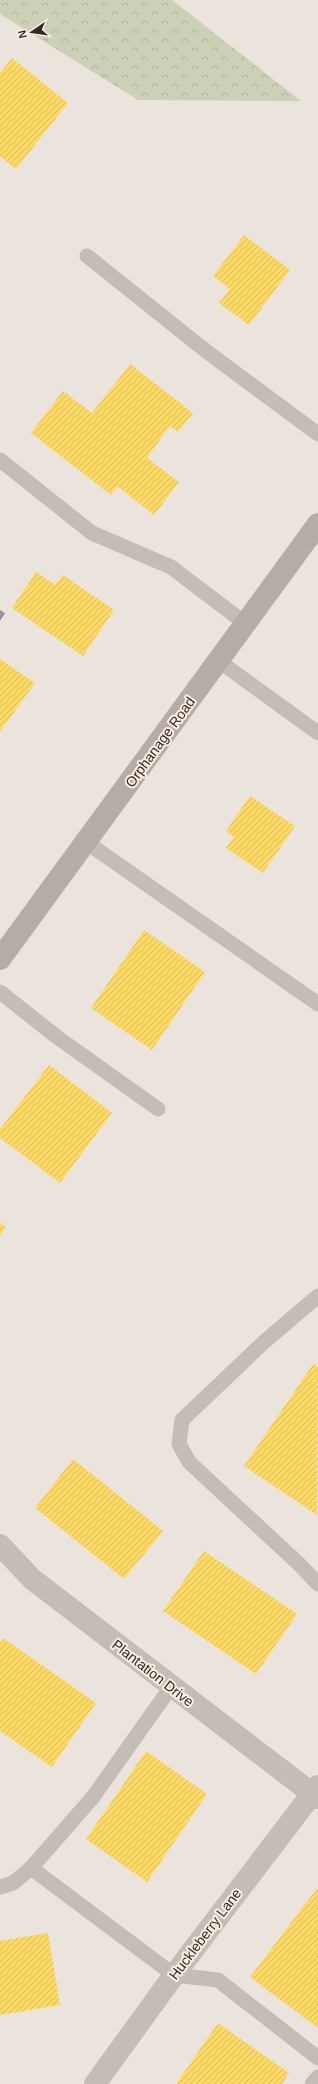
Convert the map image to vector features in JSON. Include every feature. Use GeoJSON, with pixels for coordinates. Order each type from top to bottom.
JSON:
{"type":"FeatureCollection","features":[{"type":"Feature","properties":{"kind":"main road","name":"Orphanage Road"},"geometry":{"type":"LineString","coordinates":[[0,960],[318,524]]}},
{"type":"Feature","properties":{"kind":"street","name":"Plantation Drive"},"geometry":{"type":"LineString","coordinates":[[0,1545],[32,1579],[171,1687],[316,1792]]}},
{"type":"Feature","properties":{"kind":"street","name":"Huckleberry Lane"},"geometry":{"type":"LineString","coordinates":[[95,2084],[174,1975],[316,1792]]}},
{"type":"Feature","properties":{"kind":"lane"},"geometry":{"type":"LineString","coordinates":[[87,256],[206,351],[318,434]]}},
{"type":"Feature","properties":{"kind":"lane"},"geometry":{"type":"LineString","coordinates":[[0,460],[92,533],[172,568],[246,624]]}},
{"type":"Feature","properties":{"kind":"lane"},"geometry":{"type":"LineString","coordinates":[[219,661],[318,733]]}},
{"type":"Feature","properties":{"kind":"lane"},"geometry":{"type":"LineString","coordinates":[[86,842],[318,1004]]}},
{"type":"Feature","properties":{"kind":"lane"},"geometry":{"type":"LineString","coordinates":[[0,992],[56,1037],[158,1109]]}},
{"type":"Feature","properties":{"kind":"lane"},"geometry":{"type":"LineString","coordinates":[[318,1296],[264,1342],[182,1420],[180,1444],[189,1462],[300,1565],[318,1584]]}},
{"type":"Feature","properties":{"kind":"lane"},"geometry":{"type":"LineString","coordinates":[[0,1888],[13,1883],[31,1868],[92,1797],[171,1687]]}},
{"type":"Feature","properties":{"kind":"lane"},"geometry":{"type":"LineString","coordinates":[[31,1868],[174,1975],[218,1980],[318,2058]]}},
{"type":"Feature","properties":{"kind":"lane"},"geometry":{"type":"LineString","coordinates":[[312,2084],[318,2077]]}},
{"type":"Feature","properties":{"kind":"green space"},"geometry":{"type":"Polygon","coordinates":[[[0,0],[172,0],[301,101],[138,100],[0,14],[0,0]]]}},
{"type":"Feature","properties":{"kind":"building: Homes"},"geometry":{"type":"Polygon","coordinates":[[[12,58],[68,103],[16,169],[0,156],[0,73],[12,58]]]}},
{"type":"Feature","properties":{"kind":"building: Homes"},"geometry":{"type":"Polygon","coordinates":[[[244,235],[290,270],[249,325],[219,303],[230,289],[213,276],[244,235]]]}},
{"type":"Feature","properties":{"kind":"building: Homes"},"geometry":{"type":"Polygon","coordinates":[[[130,364],[193,413],[178,432],[170,426],[147,458],[179,482],[154,515],[117,486],[111,495],[31,433],[63,391],[92,413],[130,364]]]}},
{"type":"Feature","properties":{"kind":"building: Homes"},"geometry":{"type":"Polygon","coordinates":[[[36,572],[55,585],[63,575],[114,610],[83,656],[12,608],[36,572]]]}},
{"type":"Feature","properties":{"kind":"building: Homes"},"geometry":{"type":"Polygon","coordinates":[[[0,659],[35,683],[0,732],[0,659]]]}},
{"type":"Feature","properties":{"kind":"building: Homes"},"geometry":{"type":"Polygon","coordinates":[[[250,796],[295,826],[263,873],[226,848],[234,837],[226,831],[250,796]]]}},
{"type":"Feature","properties":{"kind":"building: Homes"},"geometry":{"type":"Polygon","coordinates":[[[144,930],[205,972],[152,1050],[91,1008],[144,930]]]}},
{"type":"Feature","properties":{"kind":"building: Homes"},"geometry":{"type":"Polygon","coordinates":[[[49,1065],[112,1113],[60,1183],[0,1138],[0,1129],[49,1065]]]}},
{"type":"Feature","properties":{"kind":"building: Homes"},"geometry":{"type":"Polygon","coordinates":[[[0,1223],[6,1227],[0,1236],[0,1223]]]}},
{"type":"Feature","properties":{"kind":"building: Homes"},"geometry":{"type":"Polygon","coordinates":[[[313,1364],[318,1367],[317,1515],[244,1466],[313,1364]]]}},
{"type":"Feature","properties":{"kind":"building: Homes"},"geometry":{"type":"Polygon","coordinates":[[[73,1459],[163,1531],[124,1579],[35,1508],[73,1459]]]}},
{"type":"Feature","properties":{"kind":"building: Homes"},"geometry":{"type":"Polygon","coordinates":[[[204,1551],[297,1614],[256,1674],[163,1611],[204,1551]]]}},
{"type":"Feature","properties":{"kind":"building: Homes"},"geometry":{"type":"Polygon","coordinates":[[[3,1638],[96,1703],[52,1767],[0,1731],[0,1642],[3,1638]]]}},
{"type":"Feature","properties":{"kind":"building: Homes"},"geometry":{"type":"Polygon","coordinates":[[[146,1751],[207,1794],[147,1882],[86,1839],[146,1751]]]}},
{"type":"Feature","properties":{"kind":"building: Homes"},"geometry":{"type":"Polygon","coordinates":[[[318,1887],[318,2028],[250,1977],[318,1887]]]}},
{"type":"Feature","properties":{"kind":"building: Homes"},"geometry":{"type":"Polygon","coordinates":[[[48,1933],[60,2005],[0,2015],[0,1941],[48,1933]]]}},
{"type":"Feature","properties":{"kind":"building: Homes"},"geometry":{"type":"Polygon","coordinates":[[[218,2023],[289,2073],[282,2084],[176,2084],[218,2023]]]}},
{"type":"Feature","properties":{"kind":"building: Industry"},"geometry":{"type":"Polygon","coordinates":[[[0,610],[5,613],[0,621],[0,610]]]}}]}
